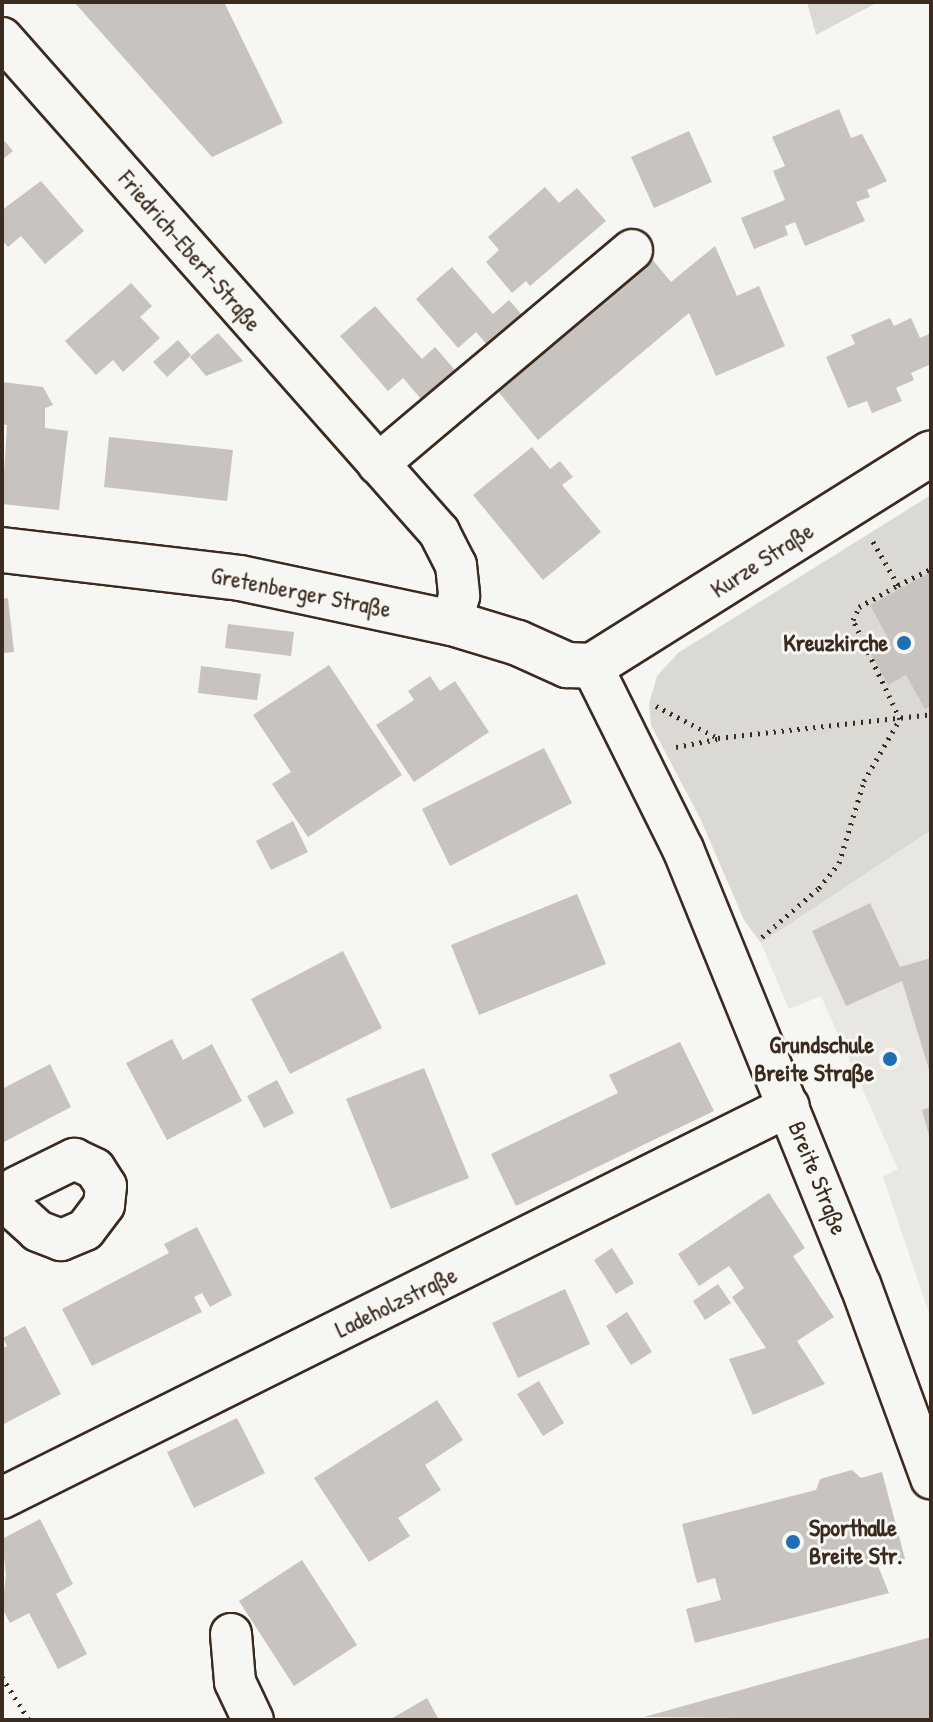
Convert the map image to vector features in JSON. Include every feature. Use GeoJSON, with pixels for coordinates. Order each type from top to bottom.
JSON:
{"type":"FeatureCollection","features":[{"type":"Feature","properties":{"kind":"main road","name":"Kurze Straße"},"geometry":{"type":"LineString","coordinates":[[592,666],[931,453]]}},
{"type":"Feature","properties":{"kind":"main road","name":"Gretenberger Straße"},"geometry":{"type":"LineString","coordinates":[[2,550],[240,578],[452,623],[567,665],[592,666]]}},
{"type":"Feature","properties":{"kind":"street","name":"Friedrich-Ebert-Straße"},"geometry":{"type":"LineString","coordinates":[[2,38],[439,532],[456,565],[459,596],[452,623]]}},
{"type":"Feature","properties":{"kind":"street"},"geometry":{"type":"LineString","coordinates":[[378,464],[632,250]]}},
{"type":"Feature","properties":{"kind":"street","name":"Breite Straße"},"geometry":{"type":"LineString","coordinates":[[592,666],[683,849],[789,1106],[931,1478]]}},
{"type":"Feature","properties":{"kind":"street","name":"Ladeholzstraße"},"geometry":{"type":"LineString","coordinates":[[2,1498],[789,1106]]}},
{"type":"Feature","properties":{"kind":"street"},"geometry":{"type":"LineString","coordinates":[[231,1634],[235,1682],[253,1720]]}},
{"type":"Feature","properties":{"kind":"path"},"geometry":{"type":"LineString","coordinates":[[864,527],[898,585]]}},
{"type":"Feature","properties":{"kind":"path"},"geometry":{"type":"LineString","coordinates":[[900,719],[853,620],[859,607],[931,569]]}},
{"type":"Feature","properties":{"kind":"path"},"geometry":{"type":"LineString","coordinates":[[649,702],[718,738],[931,714]]}},
{"type":"Feature","properties":{"kind":"path"},"geometry":{"type":"LineString","coordinates":[[756,945],[839,863],[864,781],[900,719]]}},
{"type":"Feature","properties":{"kind":"path"},"geometry":{"type":"LineString","coordinates":[[2,1677],[29,1720]]}},
{"type":"Feature","properties":{"kind":"shaded area"},"geometry":{"type":"Polygon","coordinates":[[[807,2],[878,2],[816,35],[807,2]]]}},
{"type":"Feature","properties":{"kind":"shaded area"},"geometry":{"type":"Polygon","coordinates":[[[931,495],[931,830],[761,943],[744,920],[700,818],[651,725],[649,704],[657,676],[678,653],[931,495]]]}},
{"type":"Feature","properties":{"kind":"shaded area","name":"Grundschule Breite Straße"},"geometry":{"type":"Polygon","coordinates":[[[931,830],[931,1319],[883,1177],[898,1169],[821,996],[789,1009],[761,943],[931,830]]]}},
{"type":"Feature","properties":{"kind":"building"},"geometry":{"type":"Polygon","coordinates":[[[74,2],[224,2],[283,123],[212,157],[74,2]]]}},
{"type":"Feature","properties":{"kind":"building"},"geometry":{"type":"Polygon","coordinates":[[[839,109],[851,138],[862,134],[887,181],[867,190],[870,197],[856,202],[865,221],[805,246],[795,222],[785,226],[788,235],[754,249],[741,218],[785,200],[773,171],[785,166],[772,137],[839,109]]]}},
{"type":"Feature","properties":{"kind":"building"},"geometry":{"type":"Polygon","coordinates":[[[689,131],[712,182],[654,208],[631,157],[689,131]]]}},
{"type":"Feature","properties":{"kind":"building"},"geometry":{"type":"Polygon","coordinates":[[[2,138],[13,151],[2,160],[2,138]]]}},
{"type":"Feature","properties":{"kind":"building"},"geometry":{"type":"Polygon","coordinates":[[[41,181],[84,231],[45,264],[21,236],[8,247],[2,240],[2,210],[41,181]]]}},
{"type":"Feature","properties":{"kind":"building"},"geometry":{"type":"Polygon","coordinates":[[[545,187],[559,203],[577,188],[606,221],[530,286],[526,281],[512,293],[486,262],[499,250],[488,237],[545,187]]]}},
{"type":"Feature","properties":{"kind":"building"},"geometry":{"type":"Polygon","coordinates":[[[715,246],[737,296],[759,286],[785,346],[716,376],[689,313],[538,440],[492,384],[647,253],[671,282],[715,246]]]}},
{"type":"Feature","properties":{"kind":"building"},"geometry":{"type":"Polygon","coordinates":[[[452,267],[493,314],[509,300],[524,317],[489,347],[476,332],[458,348],[416,299],[452,267]]]}},
{"type":"Feature","properties":{"kind":"building"},"geometry":{"type":"Polygon","coordinates":[[[131,283],[152,306],[140,317],[160,338],[123,372],[113,360],[96,375],[65,341],[131,283]]]}},
{"type":"Feature","properties":{"kind":"building"},"geometry":{"type":"Polygon","coordinates":[[[375,306],[422,359],[435,347],[461,377],[427,406],[403,378],[388,391],[340,336],[375,306]]]}},
{"type":"Feature","properties":{"kind":"building"},"geometry":{"type":"Polygon","coordinates":[[[890,318],[894,326],[911,318],[920,338],[931,333],[931,364],[911,373],[914,380],[896,388],[902,401],[872,413],[867,401],[848,408],[826,357],[855,344],[851,335],[890,318]]]}},
{"type":"Feature","properties":{"kind":"building"},"geometry":{"type":"Polygon","coordinates":[[[218,333],[243,361],[206,376],[190,357],[218,333]]]}},
{"type":"Feature","properties":{"kind":"building"},"geometry":{"type":"Polygon","coordinates":[[[178,340],[191,355],[167,377],[153,362],[178,340]]]}},
{"type":"Feature","properties":{"kind":"building"},"geometry":{"type":"Polygon","coordinates":[[[2,382],[43,387],[53,405],[45,408],[45,428],[68,431],[59,510],[2,504],[7,425],[2,424],[2,382]]]}},
{"type":"Feature","properties":{"kind":"building"},"geometry":{"type":"Polygon","coordinates":[[[109,437],[233,450],[227,501],[104,487],[109,437]]]}},
{"type":"Feature","properties":{"kind":"building"},"geometry":{"type":"Polygon","coordinates":[[[532,447],[550,469],[560,461],[573,477],[562,485],[601,532],[543,580],[473,495],[532,447]]]}},
{"type":"Feature","properties":{"kind":"building","name":"Kreuzkirche"},"geometry":{"type":"Polygon","coordinates":[[[931,572],[931,706],[925,709],[906,675],[888,685],[868,649],[888,638],[870,605],[931,572]]]}},
{"type":"Feature","properties":{"kind":"building"},"geometry":{"type":"Polygon","coordinates":[[[8,598],[14,652],[2,653],[2,599],[8,598]]]}},
{"type":"Feature","properties":{"kind":"building"},"geometry":{"type":"Polygon","coordinates":[[[228,624],[294,632],[291,656],[225,648],[228,624]]]}},
{"type":"Feature","properties":{"kind":"building"},"geometry":{"type":"Polygon","coordinates":[[[329,665],[402,775],[308,837],[272,784],[291,772],[253,715],[329,665]]]}},
{"type":"Feature","properties":{"kind":"building"},"geometry":{"type":"Polygon","coordinates":[[[201,666],[261,674],[257,700],[198,693],[201,666]]]}},
{"type":"Feature","properties":{"kind":"building"},"geometry":{"type":"Polygon","coordinates":[[[430,676],[440,691],[455,681],[489,732],[414,782],[376,725],[414,700],[408,691],[430,676]]]}},
{"type":"Feature","properties":{"kind":"building"},"geometry":{"type":"Polygon","coordinates":[[[544,748],[572,803],[450,866],[422,809],[544,748]]]}},
{"type":"Feature","properties":{"kind":"building"},"geometry":{"type":"Polygon","coordinates":[[[293,821],[308,852],[271,870],[256,841],[293,821]]]}},
{"type":"Feature","properties":{"kind":"building"},"geometry":{"type":"Polygon","coordinates":[[[577,894],[606,964],[479,1015],[451,945],[577,894]]]}},
{"type":"Feature","properties":{"kind":"building"},"geometry":{"type":"Polygon","coordinates":[[[870,903],[900,967],[931,958],[931,1076],[902,981],[846,1006],[812,931],[870,903]]]}},
{"type":"Feature","properties":{"kind":"building"},"geometry":{"type":"Polygon","coordinates":[[[343,951],[382,1028],[290,1074],[251,999],[343,951]]]}},
{"type":"Feature","properties":{"kind":"building"},"geometry":{"type":"Polygon","coordinates":[[[172,1039],[183,1060],[212,1044],[242,1101],[167,1140],[126,1063],[172,1039]]]}},
{"type":"Feature","properties":{"kind":"building"},"geometry":{"type":"Polygon","coordinates":[[[680,1042],[714,1111],[516,1206],[491,1154],[618,1093],[609,1075],[680,1042]]]}},
{"type":"Feature","properties":{"kind":"building"},"geometry":{"type":"Polygon","coordinates":[[[50,1064],[71,1107],[2,1143],[2,1089],[50,1064]]]}},
{"type":"Feature","properties":{"kind":"building"},"geometry":{"type":"Polygon","coordinates":[[[424,1068],[469,1178],[391,1209],[346,1099],[424,1068]]]}},
{"type":"Feature","properties":{"kind":"building"},"geometry":{"type":"Polygon","coordinates":[[[277,1080],[294,1113],[264,1128],[247,1096],[277,1080]]]}},
{"type":"Feature","properties":{"kind":"building"},"geometry":{"type":"Polygon","coordinates":[[[931,1107],[931,1139],[930,1139],[922,1110],[931,1107]]]}},
{"type":"Feature","properties":{"kind":"building"},"geometry":{"type":"Polygon","coordinates":[[[769,1193],[805,1248],[793,1256],[834,1317],[797,1341],[825,1384],[753,1415],[729,1359],[766,1348],[732,1297],[744,1288],[729,1266],[699,1286],[678,1254],[769,1193]]]}},
{"type":"Feature","properties":{"kind":"building"},"geometry":{"type":"Polygon","coordinates":[[[197,1227],[232,1295],[210,1307],[202,1293],[194,1297],[202,1312],[92,1366],[62,1309],[169,1253],[164,1244],[197,1227]]]}},
{"type":"Feature","properties":{"kind":"building"},"geometry":{"type":"Polygon","coordinates":[[[612,1248],[634,1283],[616,1294],[594,1260],[612,1248]]]}},
{"type":"Feature","properties":{"kind":"building"},"geometry":{"type":"Polygon","coordinates":[[[718,1284],[731,1303],[705,1320],[693,1301],[718,1284]]]}},
{"type":"Feature","properties":{"kind":"building"},"geometry":{"type":"Polygon","coordinates":[[[565,1289],[590,1344],[518,1378],[492,1323],[565,1289]]]}},
{"type":"Feature","properties":{"kind":"building"},"geometry":{"type":"Polygon","coordinates":[[[627,1312],[652,1352],[631,1365],[606,1326],[627,1312]]]}},
{"type":"Feature","properties":{"kind":"building"},"geometry":{"type":"Polygon","coordinates":[[[25,1326],[61,1394],[4,1424],[2,1349],[7,1346],[3,1338],[25,1326]]]}},
{"type":"Feature","properties":{"kind":"building"},"geometry":{"type":"Polygon","coordinates":[[[539,1381],[564,1423],[543,1436],[517,1394],[539,1381]]]}},
{"type":"Feature","properties":{"kind":"building"},"geometry":{"type":"Polygon","coordinates":[[[437,1400],[463,1440],[425,1465],[441,1490],[398,1518],[410,1536],[369,1562],[314,1478],[437,1400]]]}},
{"type":"Feature","properties":{"kind":"building"},"geometry":{"type":"Polygon","coordinates":[[[237,1418],[265,1473],[194,1508],[167,1452],[237,1418]]]}},
{"type":"Feature","properties":{"kind":"building","name":"Sporthalle Breite Str."},"geometry":{"type":"Polygon","coordinates":[[[852,1470],[861,1478],[882,1472],[905,1559],[878,1566],[889,1593],[695,1643],[686,1609],[721,1600],[715,1578],[697,1583],[682,1524],[816,1490],[820,1479],[852,1470]]]}},
{"type":"Feature","properties":{"kind":"building"},"geometry":{"type":"Polygon","coordinates":[[[40,1519],[73,1584],[56,1594],[87,1654],[58,1669],[29,1613],[10,1623],[2,1608],[6,1575],[2,1539],[40,1519]]]}},
{"type":"Feature","properties":{"kind":"building"},"geometry":{"type":"Polygon","coordinates":[[[302,1560],[357,1645],[294,1686],[239,1601],[302,1560]]]}},
{"type":"Feature","properties":{"kind":"building"},"geometry":{"type":"Polygon","coordinates":[[[931,1637],[931,1720],[644,1717],[931,1637]]]}},
{"type":"Feature","properties":{"kind":"building"},"geometry":{"type":"Polygon","coordinates":[[[427,1698],[439,1720],[389,1720],[427,1698]]]}},
{"type":"Feature","properties":{"kind":"place","name":"Kreuzkirche"},"geometry":{"type":"Point","coordinates":[904,643]}},
{"type":"Feature","properties":{"kind":"place","name":"Grundschule Breite Straße"},"geometry":{"type":"Point","coordinates":[890,1059]}},
{"type":"Feature","properties":{"kind":"place","name":"Sporthalle Breite Str."},"geometry":{"type":"Point","coordinates":[793,1542]}}]}
